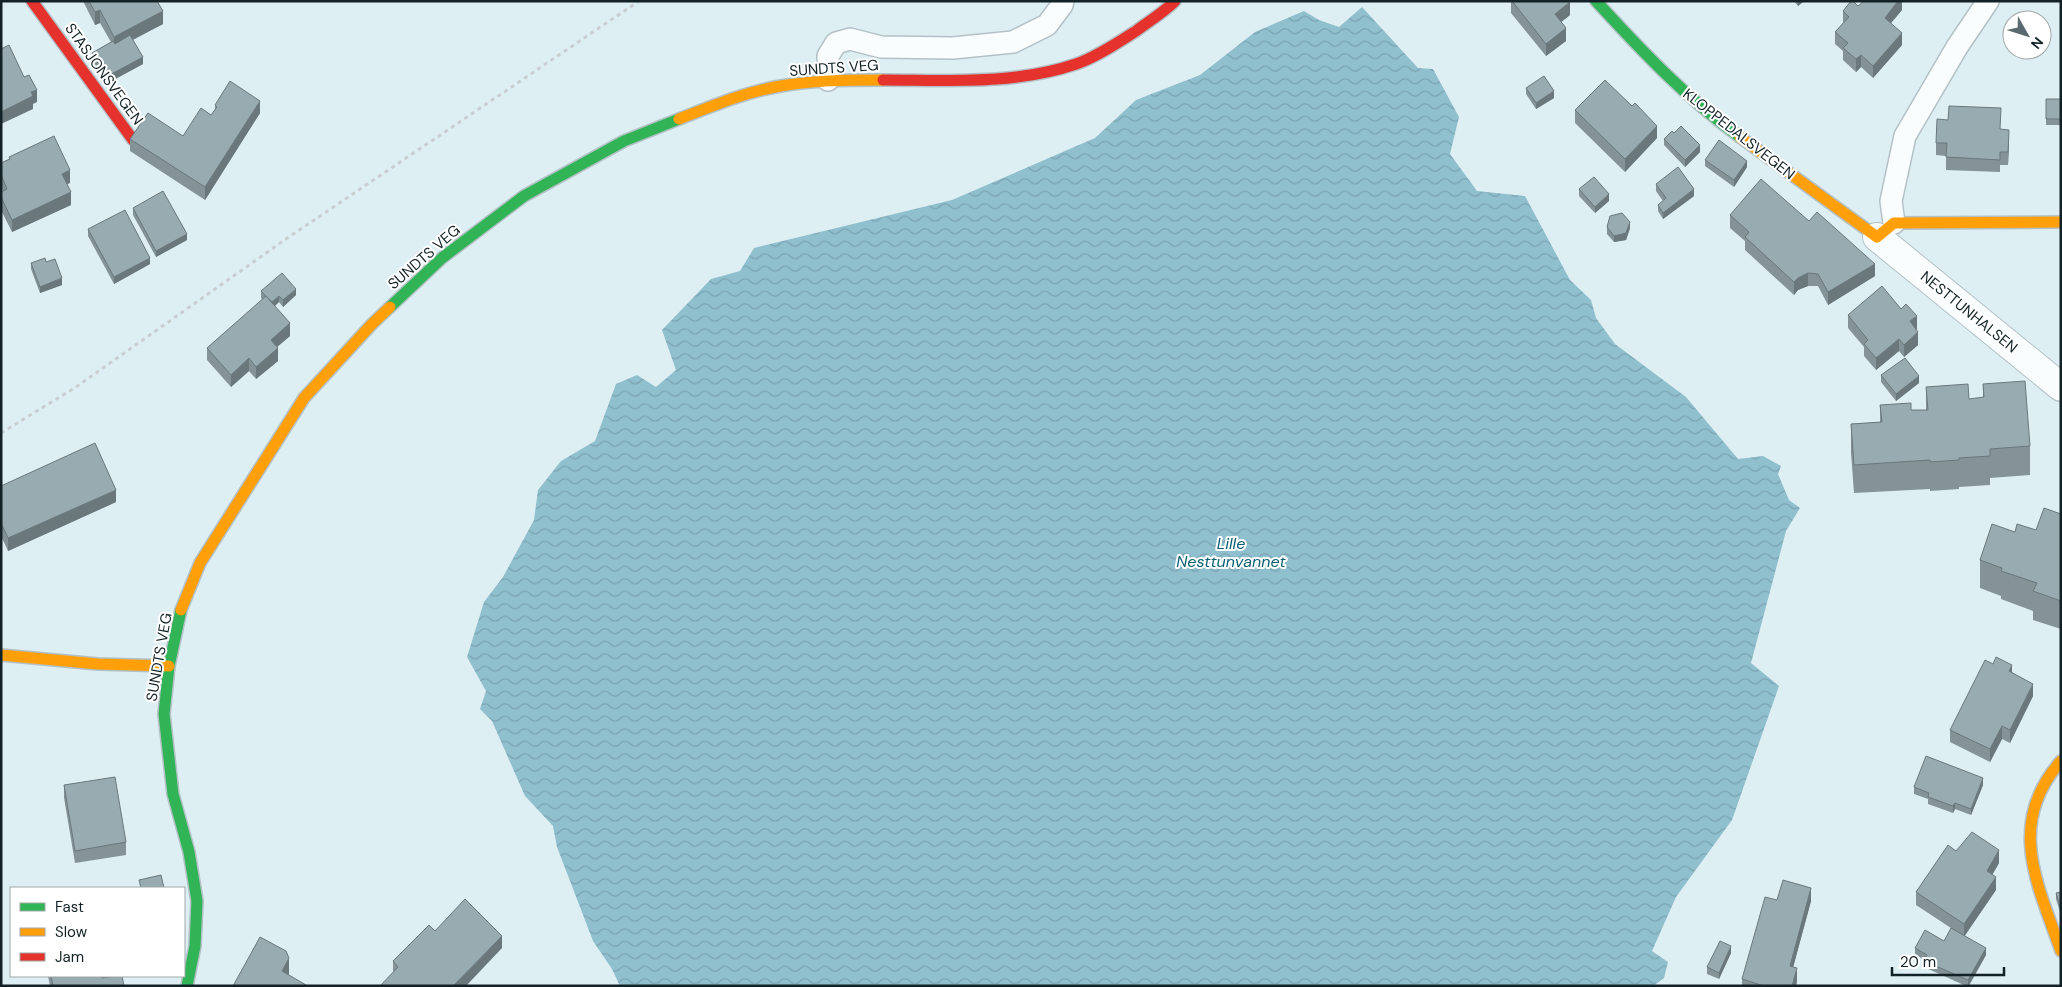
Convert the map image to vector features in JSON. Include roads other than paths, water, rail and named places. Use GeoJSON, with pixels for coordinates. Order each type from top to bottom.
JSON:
{"type":"FeatureCollection","features":[{"type":"Feature","properties":{"kind":"street","name":"STASJONSVEGEN"},"geometry":{"type":"LineString","coordinates":[[32,1],[133,140]]}},
{"type":"Feature","properties":{"kind":"street","name":"SUNDTS VEG"},"geometry":{"type":"LineString","coordinates":[[188,986],[195,946],[197,901],[189,852],[173,794],[164,714],[169,666],[178,619],[200,562],[304,398],[372,324],[442,258],[524,196],[624,141],[737,98],[774,87],[828,80],[977,80],[1025,76],[1077,64],[1122,40],[1168,9],[1175,1]]}},
{"type":"Feature","properties":{"kind":"street","name":"KLOPPEDALSVEGEN"},"geometry":{"type":"LineString","coordinates":[[1597,2],[1668,78],[1720,123],[1886,230]]}},
{"type":"Feature","properties":{"kind":"street"},"geometry":{"type":"LineString","coordinates":[[1886,230],[2061,222]]}},
{"type":"Feature","properties":{"kind":"street","name":"NESTTUNHALSEN"},"geometry":{"type":"LineString","coordinates":[[1886,230],[2061,387]]}},
{"type":"Feature","properties":{"kind":"street"},"geometry":{"type":"LineString","coordinates":[[1,655],[98,664],[169,666]]}},
{"type":"Feature","properties":{"kind":"street"},"geometry":{"type":"LineString","coordinates":[[2061,761],[2040,789],[2031,816],[2030,848],[2047,910],[2061,951]]}},
{"type":"Feature","properties":{"kind":"lane"},"geometry":{"type":"LineString","coordinates":[[828,80],[828,56],[836,43],[850,39],[881,47],[953,48],[1013,42],[1046,25],[1063,1]]}},
{"type":"Feature","properties":{"kind":"lane"},"geometry":{"type":"LineString","coordinates":[[1886,230],[1905,136],[1957,47],[1988,1]]}},
{"type":"Feature","properties":{"kind":"water","name":"Lille Nesttunvannet"},"geometry":{"type":"Polygon","coordinates":[[[1362,7],[1418,68],[1433,69],[1459,117],[1450,154],[1477,191],[1525,196],[1570,280],[1591,300],[1596,318],[1615,344],[1686,397],[1738,459],[1763,456],[1781,466],[1778,474],[1789,500],[1800,508],[1786,531],[1751,663],[1779,686],[1732,820],[1676,897],[1652,951],[1668,962],[1664,978],[1653,986],[620,986],[612,969],[593,941],[557,847],[553,826],[525,796],[492,721],[480,709],[486,691],[467,657],[484,602],[503,577],[534,520],[538,490],[561,461],[595,441],[616,384],[637,375],[656,387],[676,370],[662,330],[711,279],[740,271],[754,248],[952,200],[1095,138],[1136,100],[1200,75],[1255,32],[1304,11],[1319,20],[1339,27],[1362,7]]]}}]}
